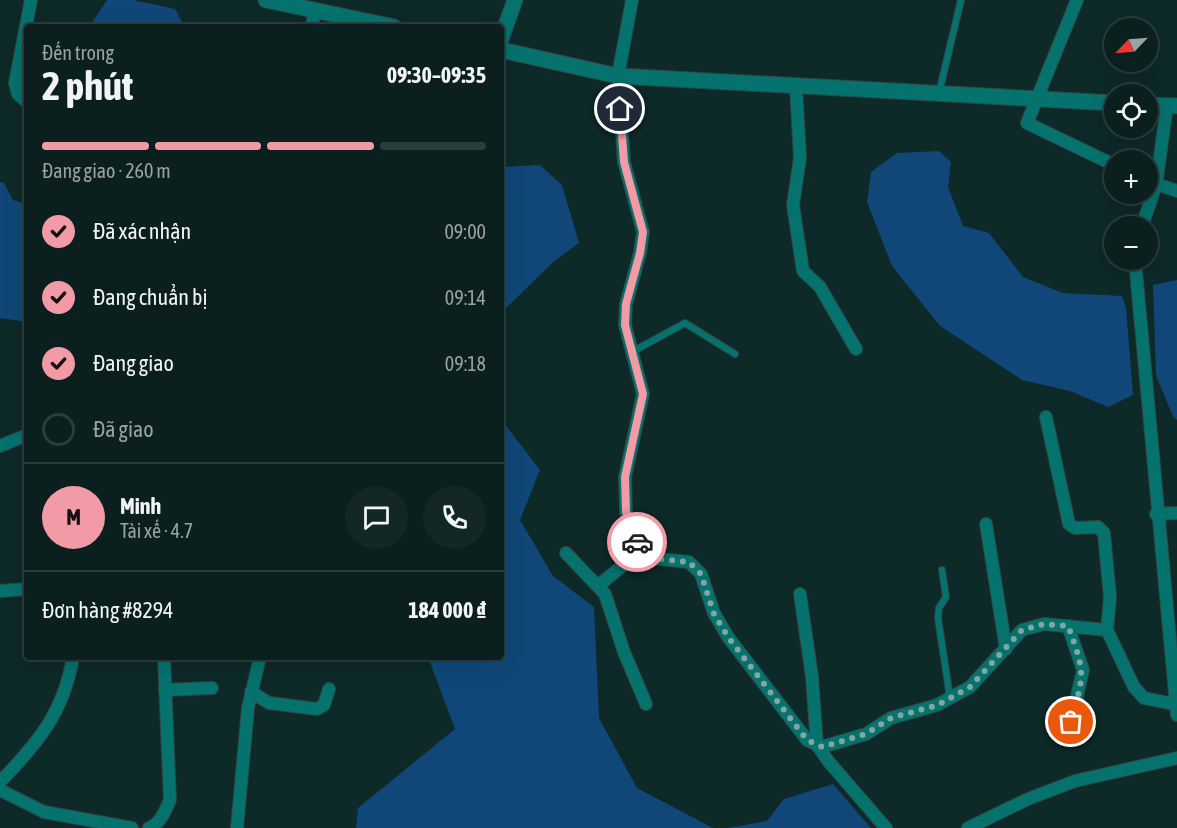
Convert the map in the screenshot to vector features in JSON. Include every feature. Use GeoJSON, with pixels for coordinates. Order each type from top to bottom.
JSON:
{"type":"FeatureCollection","features":[{"type":"Feature","properties":{"kind":"street"},"geometry":{"type":"LineString","coordinates":[[27,24],[32,0]]}},
{"type":"Feature","properties":{"kind":"street"},"geometry":{"type":"LineString","coordinates":[[266,0],[380,24]]}},
{"type":"Feature","properties":{"kind":"street"},"geometry":{"type":"LineString","coordinates":[[504,31],[515,0]]}},
{"type":"Feature","properties":{"kind":"street"},"geometry":{"type":"LineString","coordinates":[[632,0],[618,76],[624,162],[643,232],[640,253],[626,304],[625,325],[643,394],[625,477],[626,512],[642,550],[649,558],[689,562],[701,574],[714,614],[728,637],[807,740],[822,747],[866,734],[891,718],[938,705],[970,687],[1022,630],[1044,624],[1107,630]]}},
{"type":"Feature","properties":{"kind":"street"},"geometry":{"type":"LineString","coordinates":[[1077,0],[1027,123],[1104,160]]}},
{"type":"Feature","properties":{"kind":"street"},"geometry":{"type":"LineString","coordinates":[[312,24],[316,10]]}},
{"type":"Feature","properties":{"kind":"street"},"geometry":{"type":"LineString","coordinates":[[24,39],[15,82],[18,94],[24,99]]}},
{"type":"Feature","properties":{"kind":"street"},"geometry":{"type":"LineString","coordinates":[[504,51],[618,76],[1104,102]]}},
{"type":"Feature","properties":{"kind":"street"},"geometry":{"type":"LineString","coordinates":[[796,86],[800,158],[793,205],[803,271],[820,287],[856,349]]}},
{"type":"Feature","properties":{"kind":"street"},"geometry":{"type":"LineString","coordinates":[[1158,160],[1172,106]]}},
{"type":"Feature","properties":{"kind":"street"},"geometry":{"type":"LineString","coordinates":[[1158,185],[1177,191]]}},
{"type":"Feature","properties":{"kind":"street"},"geometry":{"type":"LineString","coordinates":[[1046,417],[1069,524],[1075,528],[1098,527],[1104,532],[1110,597],[1107,630],[1144,698],[1176,710],[1156,514],[1136,270]]}},
{"type":"Feature","properties":{"kind":"street"},"geometry":{"type":"LineString","coordinates":[[0,446],[24,436]]}},
{"type":"Feature","properties":{"kind":"street"},"geometry":{"type":"LineString","coordinates":[[1156,514],[1177,513]]}},
{"type":"Feature","properties":{"kind":"street"},"geometry":{"type":"LineString","coordinates":[[986,524],[1006,649]]}},
{"type":"Feature","properties":{"kind":"street"},"geometry":{"type":"LineString","coordinates":[[599,585],[642,550]]}},
{"type":"Feature","properties":{"kind":"street"},"geometry":{"type":"LineString","coordinates":[[566,553],[599,585],[608,600],[624,652],[646,704]]}},
{"type":"Feature","properties":{"kind":"street"},"geometry":{"type":"LineString","coordinates":[[0,591],[24,589]]}},
{"type":"Feature","properties":{"kind":"street"},"geometry":{"type":"LineString","coordinates":[[800,594],[811,669],[817,744],[829,762],[886,828]]}},
{"type":"Feature","properties":{"kind":"street"},"geometry":{"type":"LineString","coordinates":[[1068,626],[1083,670],[1082,684],[1071,722]]}},
{"type":"Feature","properties":{"kind":"street"},"geometry":{"type":"LineString","coordinates":[[0,782],[37,743],[69,679],[72,660]]}},
{"type":"Feature","properties":{"kind":"street"},"geometry":{"type":"LineString","coordinates":[[154,827],[165,813],[170,800],[164,660]]}},
{"type":"Feature","properties":{"kind":"street"},"geometry":{"type":"LineString","coordinates":[[237,828],[251,692],[259,660]]}},
{"type":"Feature","properties":{"kind":"street"},"geometry":{"type":"LineString","coordinates":[[165,690],[212,688]]}},
{"type":"Feature","properties":{"kind":"street"},"geometry":{"type":"LineString","coordinates":[[251,692],[269,703],[317,709],[324,705],[329,689]]}},
{"type":"Feature","properties":{"kind":"street"},"geometry":{"type":"LineString","coordinates":[[968,828],[1028,799],[1075,781],[1177,758]]}},
{"type":"Feature","properties":{"kind":"street"},"geometry":{"type":"LineString","coordinates":[[0,790],[44,812],[132,828]]}},
{"type":"Feature","properties":{"kind":"lane"},"geometry":{"type":"LineString","coordinates":[[939,94],[961,0]]}},
{"type":"Feature","properties":{"kind":"lane"},"geometry":{"type":"LineString","coordinates":[[631,353],[685,323],[735,354]]}},
{"type":"Feature","properties":{"kind":"lane"},"geometry":{"type":"LineString","coordinates":[[942,570],[946,597],[939,608],[938,618],[950,698]]}},
{"type":"Feature","properties":{"kind":"water"},"geometry":{"type":"Polygon","coordinates":[[[107,0],[133,0],[175,9],[183,24],[91,24],[107,0]]]}},
{"type":"Feature","properties":{"kind":"water"},"geometry":{"type":"Polygon","coordinates":[[[939,151],[951,162],[948,187],[963,226],[989,233],[1023,277],[1063,293],[1122,296],[1126,308],[1133,395],[1108,407],[1070,391],[1022,380],[940,326],[892,266],[867,202],[871,172],[897,153],[939,151]]]}},
{"type":"Feature","properties":{"kind":"water"},"geometry":{"type":"Polygon","coordinates":[[[540,165],[562,185],[579,243],[552,263],[504,310],[504,167],[540,165]]]}},
{"type":"Feature","properties":{"kind":"water"},"geometry":{"type":"Polygon","coordinates":[[[0,182],[4,183],[13,200],[24,203],[24,322],[0,318],[0,182]]]}},
{"type":"Feature","properties":{"kind":"water"},"geometry":{"type":"Polygon","coordinates":[[[1177,280],[1177,420],[1173,416],[1156,376],[1153,285],[1177,280]]]}},
{"type":"Feature","properties":{"kind":"water"},"geometry":{"type":"Polygon","coordinates":[[[504,423],[540,470],[520,520],[553,576],[594,607],[599,718],[637,788],[713,828],[356,828],[358,808],[455,729],[429,660],[504,660],[504,423]]]}},
{"type":"Feature","properties":{"kind":"water"},"geometry":{"type":"Polygon","coordinates":[[[833,784],[871,828],[728,828],[767,821],[784,799],[833,784]]]}},
{"type":"Feature","properties":{"kind":"way so far"},"geometry":{"type":"LineString","coordinates":[[637,542],[639,548],[649,558],[689,562],[701,574],[714,614],[728,637],[807,740],[822,747],[866,734],[891,718],[938,705],[970,687],[1022,630],[1044,624],[1068,626],[1081,661],[1082,684],[1071,722]]}},
{"type":"Feature","properties":{"kind":"route"},"geometry":{"type":"LineString","coordinates":[[620,109],[624,162],[643,232],[640,253],[626,304],[625,325],[643,394],[625,477],[626,512],[637,542]]}}]}
